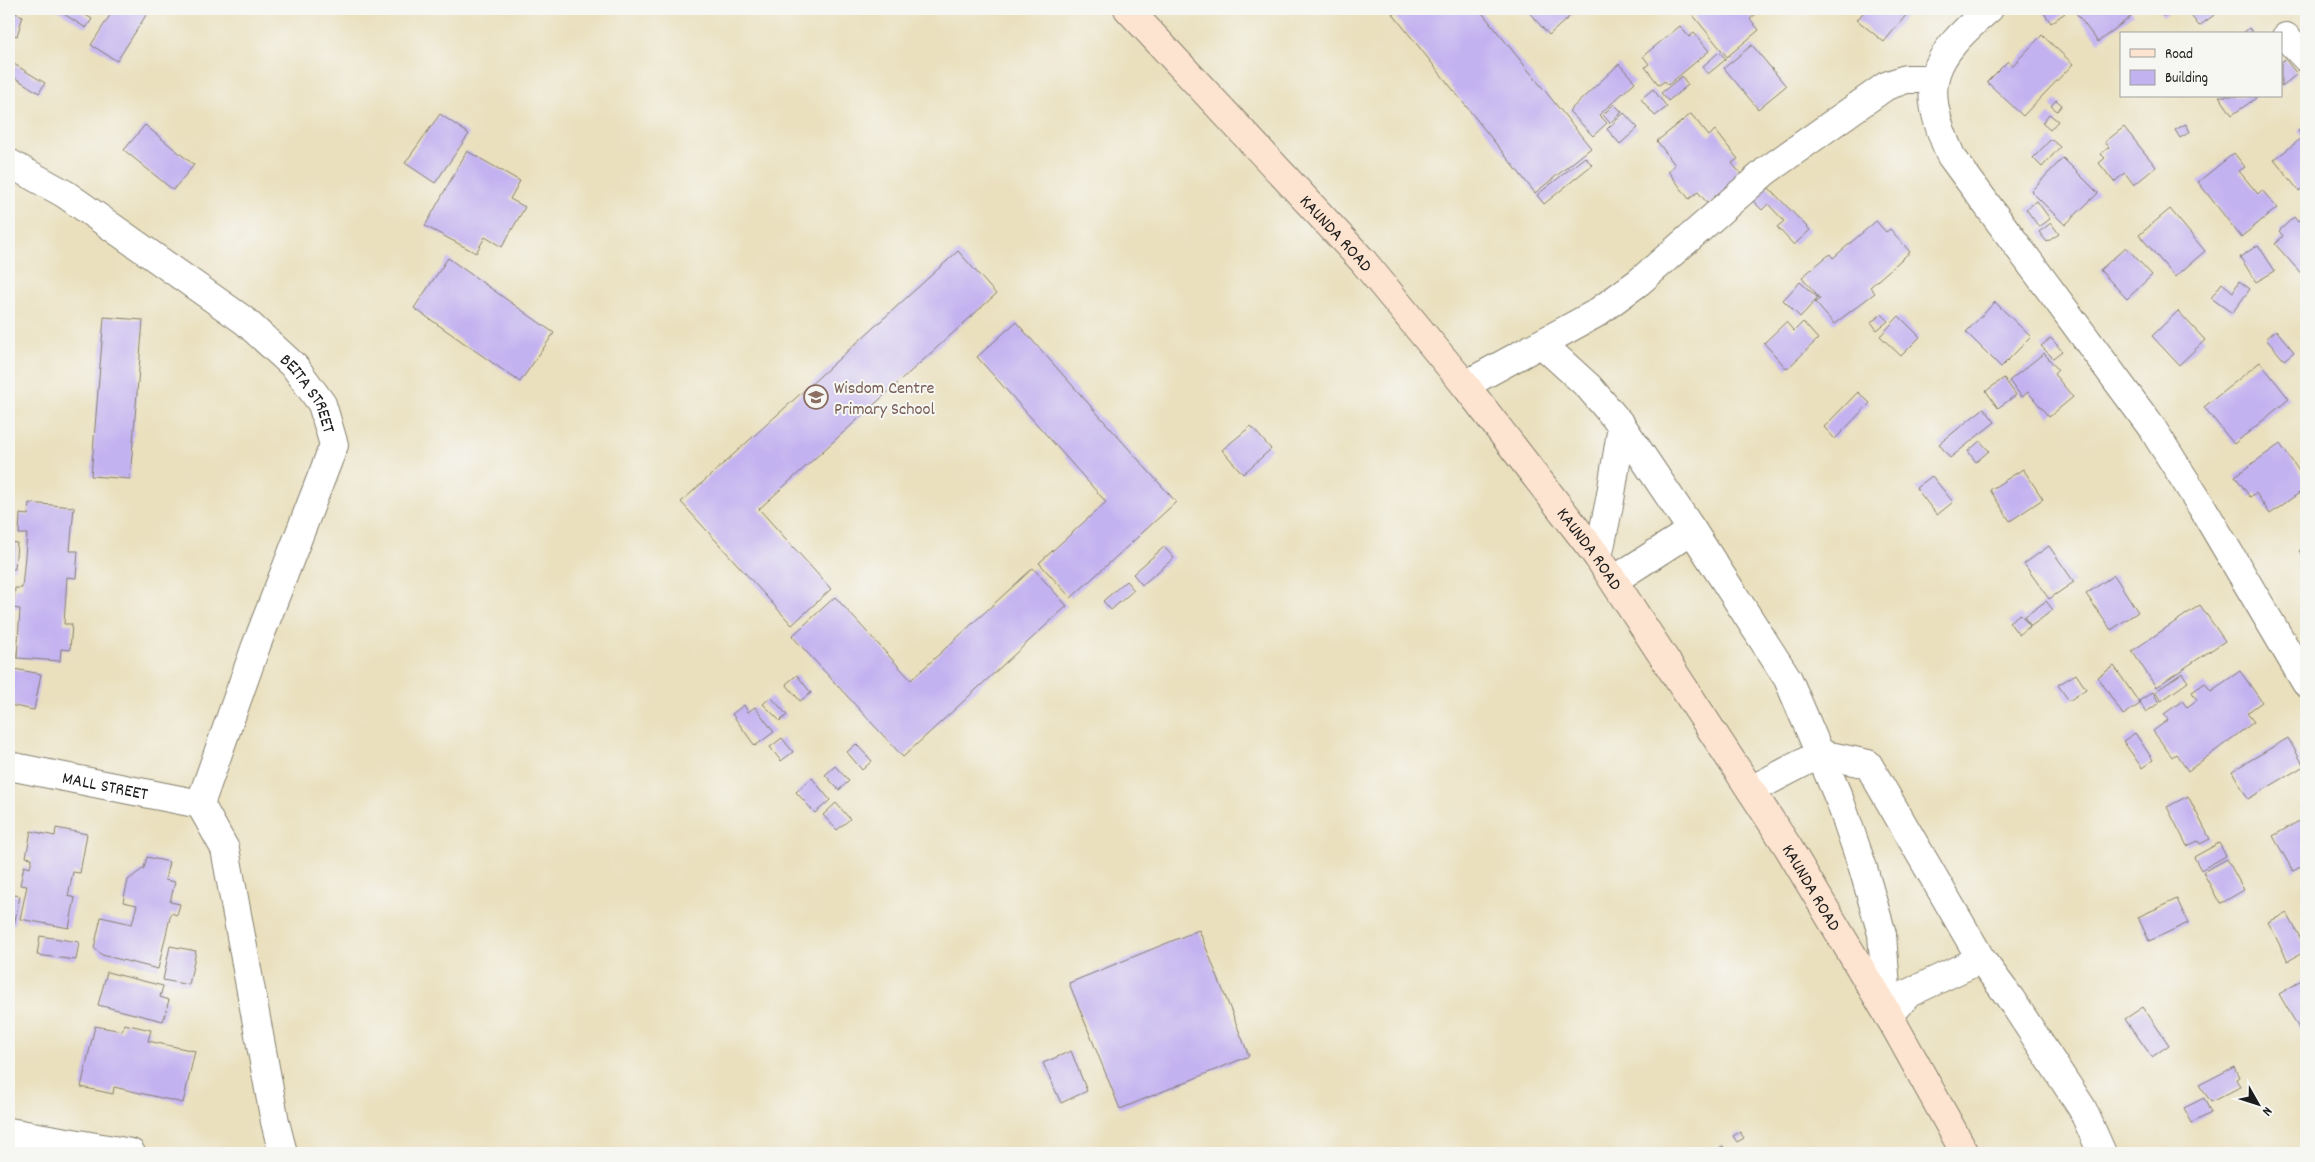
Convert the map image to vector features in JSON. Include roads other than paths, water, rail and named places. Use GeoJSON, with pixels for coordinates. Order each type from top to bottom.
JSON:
{"type":"FeatureCollection","features":[{"type":"Feature","properties":{"kind":"main road","name":"KAUNDA ROAD"},"geometry":{"type":"LineString","coordinates":[[1128,9],[1362,261],[1465,385],[1598,557],[1788,847],[1888,1015],[1965,1153]]}},
{"type":"Feature","properties":{"kind":"street"},"geometry":{"type":"LineString","coordinates":[[1989,9],[1958,36],[1941,58],[1933,80],[1932,104],[1939,130],[1951,156],[2152,428],[2202,507],[2306,683]]}},
{"type":"Feature","properties":{"kind":"street"},"geometry":{"type":"LineString","coordinates":[[2286,36],[2306,58]]}},
{"type":"Feature","properties":{"kind":"street"},"geometry":{"type":"LineString","coordinates":[[1465,385],[1595,314],[1638,282],[1766,171],[1886,86],[1906,79],[1933,80]]}},
{"type":"Feature","properties":{"kind":"street","name":"BEITA STREET"},"geometry":{"type":"LineString","coordinates":[[9,163],[65,194],[245,321],[294,367],[322,404],[334,445],[256,646],[200,804]]}},
{"type":"Feature","properties":{"kind":"street"},"geometry":{"type":"LineString","coordinates":[[1542,344],[1589,387],[1622,426],[1788,679],[1846,818],[1882,934],[1888,1015]]}},
{"type":"Feature","properties":{"kind":"street"},"geometry":{"type":"LineString","coordinates":[[1598,557],[1610,500],[1622,426]]}},
{"type":"Feature","properties":{"kind":"street"},"geometry":{"type":"LineString","coordinates":[[1614,580],[1692,530]]}},
{"type":"Feature","properties":{"kind":"street"},"geometry":{"type":"LineString","coordinates":[[1751,790],[1820,754],[1868,764],[1981,959],[2010,998],[2082,1108],[2102,1153]]}},
{"type":"Feature","properties":{"kind":"street","name":"MALL STREET"},"geometry":{"type":"LineString","coordinates":[[9,766],[200,804]]}},
{"type":"Feature","properties":{"kind":"street"},"geometry":{"type":"LineString","coordinates":[[200,804],[224,849],[275,1122],[284,1153]]}},
{"type":"Feature","properties":{"kind":"street"},"geometry":{"type":"LineString","coordinates":[[1888,1015],[1909,993],[1981,959]]}},
{"type":"Feature","properties":{"kind":"street"},"geometry":{"type":"LineString","coordinates":[[9,1132],[131,1153]]}},
{"type":"Feature","properties":{"kind":"place","name":"Wisdom Centre Primary School"},"geometry":{"type":"Point","coordinates":[816,397]}}]}
